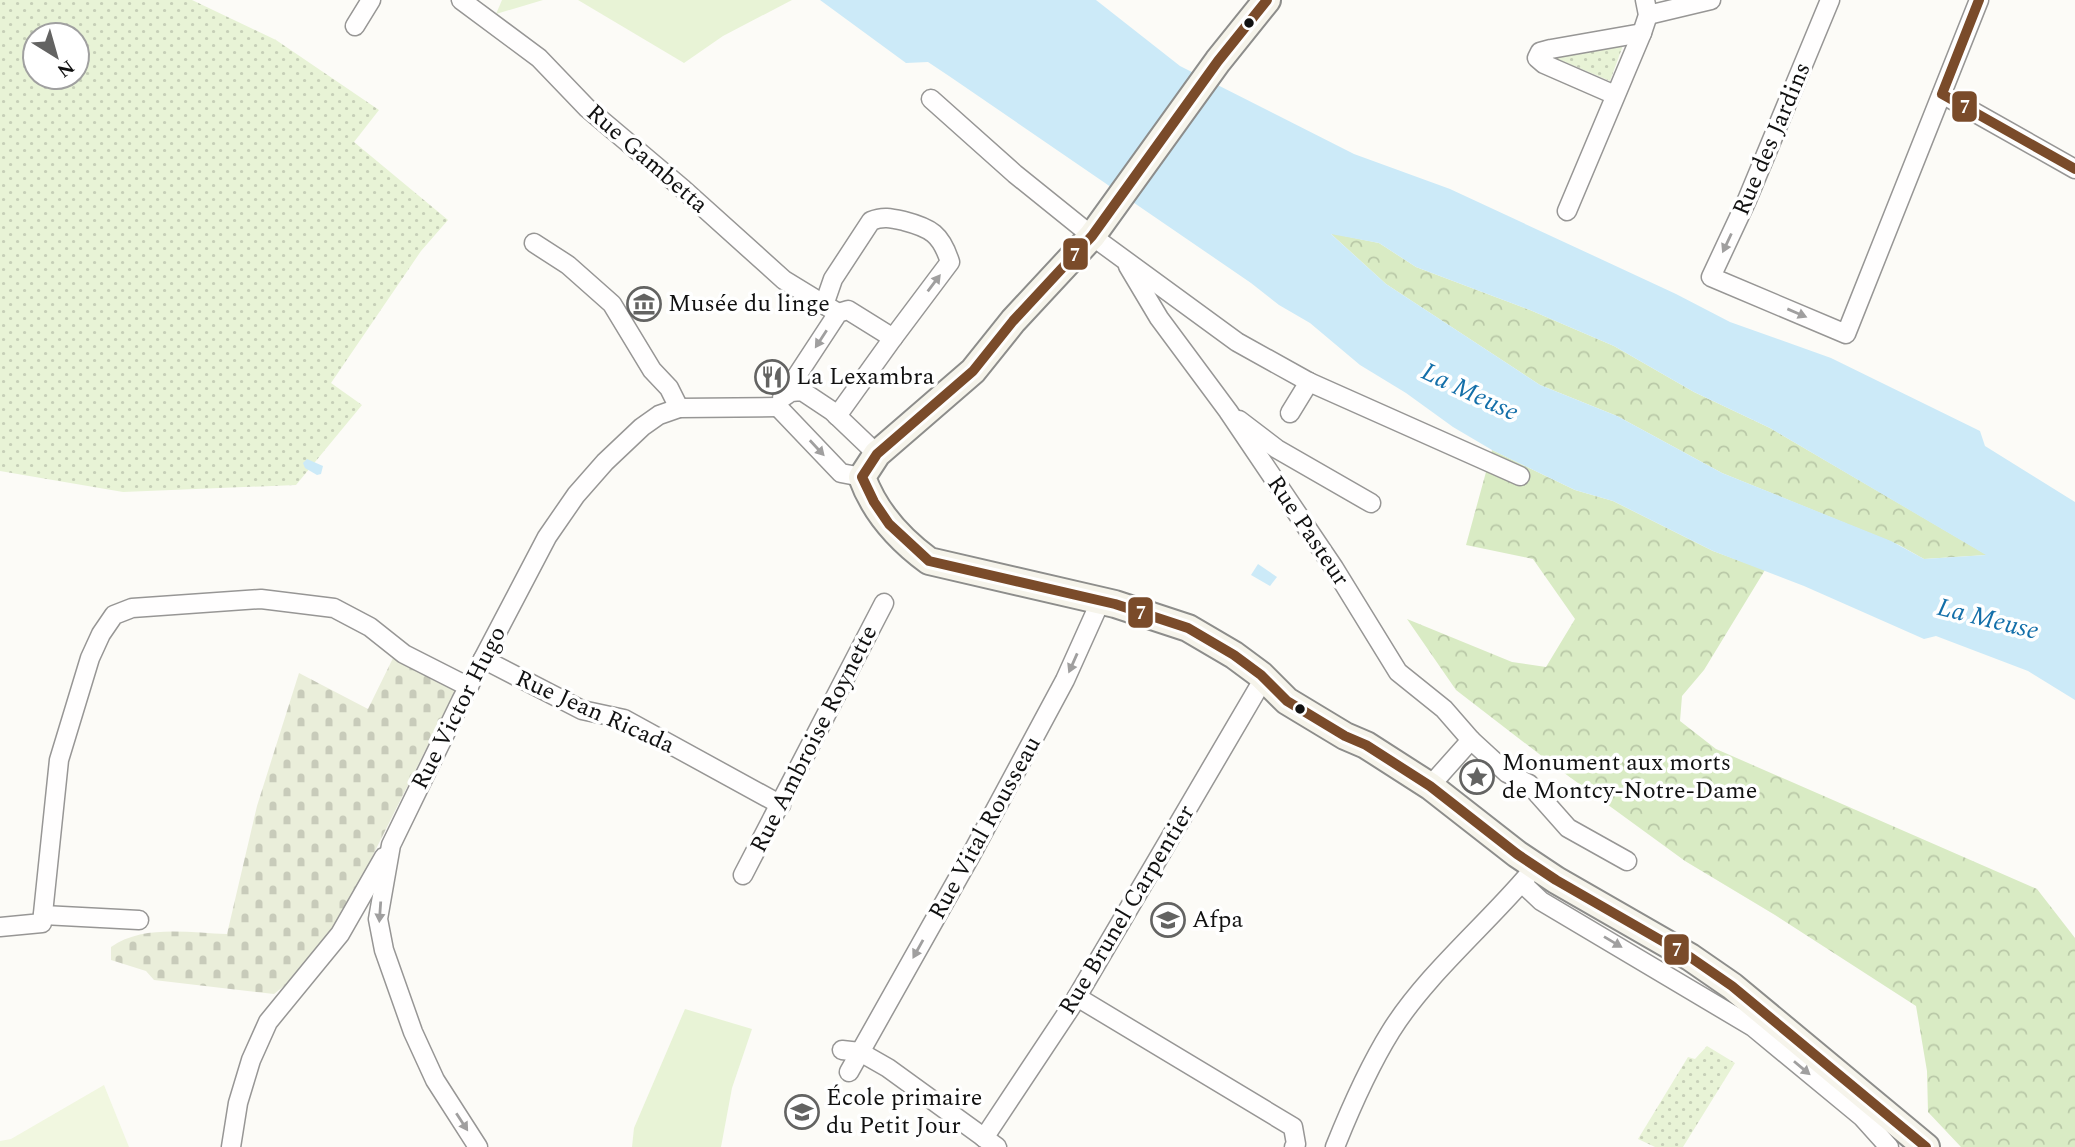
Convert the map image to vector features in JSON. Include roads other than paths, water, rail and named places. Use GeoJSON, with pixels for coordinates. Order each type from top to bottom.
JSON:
{"type":"FeatureCollection","features":[{"type":"Feature","properties":{"kind":"street"},"geometry":{"type":"LineString","coordinates":[[355,26],[371,0]]}},
{"type":"Feature","properties":{"kind":"street","name":"Rue Gambetta"},"geometry":{"type":"LineString","coordinates":[[461,0],[539,58],[587,108],[683,189],[784,280],[831,309],[848,310],[893,338]]}},
{"type":"Feature","properties":{"kind":"street"},"geometry":{"type":"LineString","coordinates":[[1267,0],[1218,61],[1098,228],[1013,321],[973,371],[868,466],[841,473],[778,407],[780,399],[791,392],[802,391],[837,416],[868,466],[872,502],[908,545],[929,561],[1101,600],[1188,628],[1234,655],[1264,678],[1287,701],[1345,736],[1366,745],[1430,786],[1517,854],[1541,901],[1753,1027],[1862,1117],[1889,1147]]}},
{"type":"Feature","properties":{"kind":"street"},"geometry":{"type":"LineString","coordinates":[[1615,95],[1536,58],[1540,52],[1645,16],[1711,0]]}},
{"type":"Feature","properties":{"kind":"street","name":"Rue des Jardins"},"geometry":{"type":"LineString","coordinates":[[1830,0],[1711,277],[1846,334],[1942,94]]}},
{"type":"Feature","properties":{"kind":"street"},"geometry":{"type":"LineString","coordinates":[[1979,0],[1942,94],[2075,169]]}},
{"type":"Feature","properties":{"kind":"street"},"geometry":{"type":"LineString","coordinates":[[1567,211],[1645,16]]}},
{"type":"Feature","properties":{"kind":"street"},"geometry":{"type":"LineString","coordinates":[[931,99],[1015,174],[1098,228],[1124,260],[1237,342],[1309,382],[1520,476]]}},
{"type":"Feature","properties":{"kind":"street"},"geometry":{"type":"LineString","coordinates":[[791,392],[831,309],[833,279],[871,221],[882,217],[928,227],[945,246],[950,262],[837,416]]}},
{"type":"Feature","properties":{"kind":"street"},"geometry":{"type":"LineString","coordinates":[[534,243],[568,265],[612,304],[645,360],[669,388],[679,408]]}},
{"type":"Feature","properties":{"kind":"street","name":"Rue Pasteur"},"geometry":{"type":"LineString","coordinates":[[1124,260],[1159,318],[1228,411],[1334,568],[1398,672],[1444,709],[1471,740],[1507,773],[1529,784],[1568,828],[1627,860]]}},
{"type":"Feature","properties":{"kind":"street"},"geometry":{"type":"LineString","coordinates":[[1290,413],[1309,382]]}},
{"type":"Feature","properties":{"kind":"street","name":"Rue Victor Hugo"},"geometry":{"type":"LineString","coordinates":[[478,1147],[435,1080],[413,1032],[384,950],[378,919],[391,845],[547,537],[576,495],[642,427],[659,415],[679,408],[778,407]]}},
{"type":"Feature","properties":{"kind":"street"},"geometry":{"type":"LineString","coordinates":[[1228,411],[1277,449],[1371,503]]}},
{"type":"Feature","properties":{"kind":"street"},"geometry":{"type":"LineString","coordinates":[[0,927],[42,923],[59,760],[90,659],[114,615],[132,608],[261,599],[334,608],[370,627],[404,654],[469,687]]}},
{"type":"Feature","properties":{"kind":"street","name":"Rue Vital Rousseau"},"geometry":{"type":"LineString","coordinates":[[849,1072],[851,1051],[971,855],[1065,680],[1101,600]]}},
{"type":"Feature","properties":{"kind":"street","name":"Rue Ambroise Roynette"},"geometry":{"type":"LineString","coordinates":[[743,874],[884,603]]}},
{"type":"Feature","properties":{"kind":"street","name":"Rue Jean Ricada"},"geometry":{"type":"LineString","coordinates":[[483,659],[582,710],[624,719],[781,805]]}},
{"type":"Feature","properties":{"kind":"street","name":"Rue Brunel Carpentier"},"geometry":{"type":"LineString","coordinates":[[990,1143],[1264,678]]}},
{"type":"Feature","properties":{"kind":"street"},"geometry":{"type":"LineString","coordinates":[[1430,786],[1471,740]]}},
{"type":"Feature","properties":{"kind":"street"},"geometry":{"type":"LineString","coordinates":[[231,1147],[238,1102],[251,1060],[268,1022],[340,934],[391,845]]}},
{"type":"Feature","properties":{"kind":"street"},"geometry":{"type":"LineString","coordinates":[[1335,1147],[1368,1071],[1392,1029],[1435,976],[1529,874]]}},
{"type":"Feature","properties":{"kind":"street"},"geometry":{"type":"LineString","coordinates":[[1529,874],[1556,880],[1690,957],[1732,986],[1926,1147]]}},
{"type":"Feature","properties":{"kind":"street"},"geometry":{"type":"LineString","coordinates":[[43,915],[139,920]]}},
{"type":"Feature","properties":{"kind":"street"},"geometry":{"type":"LineString","coordinates":[[1077,997],[1293,1127],[1296,1144],[1294,1147]]}},
{"type":"Feature","properties":{"kind":"street"},"geometry":{"type":"LineString","coordinates":[[851,1051],[888,1068],[990,1143]]}},
{"type":"Feature","properties":{"kind":"water","name":"La Meuse"},"geometry":{"type":"Polygon","coordinates":[[[820,0],[1096,0],[1180,66],[1354,154],[1450,189],[1676,294],[1730,322],[1831,358],[1980,431],[1985,446],[2075,502],[2075,700],[2028,671],[1936,636],[1924,639],[1804,586],[1713,551],[1613,501],[1575,490],[1492,450],[1360,365],[1310,323],[1279,305],[1251,283],[928,62],[906,63],[820,0]],[[1331,234],[1386,284],[1540,385],[1617,416],[1722,473],[1891,541],[1924,559],[1986,555],[1770,428],[1694,392],[1614,346],[1530,310],[1416,267],[1379,243],[1331,234]]]}},
{"type":"Feature","properties":{"kind":"water"},"geometry":{"type":"Polygon","coordinates":[[[307,459],[323,466],[321,474],[317,475],[305,468],[303,463],[307,459]]]}},
{"type":"Feature","properties":{"kind":"water"},"geometry":{"type":"Polygon","coordinates":[[[1258,564],[1277,577],[1270,586],[1251,575],[1258,564]]]}},
{"type":"Feature","properties":{"kind":"place","name":"Musée du linge"},"geometry":{"type":"Point","coordinates":[644,304]}},
{"type":"Feature","properties":{"kind":"place","name":"La Lexambra"},"geometry":{"type":"Point","coordinates":[772,377]}},
{"type":"Feature","properties":{"kind":"place","name":"Monument aux morts de Montcy-Notre-Dame"},"geometry":{"type":"Point","coordinates":[1477,777]}},
{"type":"Feature","properties":{"kind":"place","name":"Afpa"},"geometry":{"type":"Point","coordinates":[1168,920]}},
{"type":"Feature","properties":{"kind":"place","name":"École primaire du Petit Jour"},"geometry":{"type":"Point","coordinates":[802,1112]}}]}
